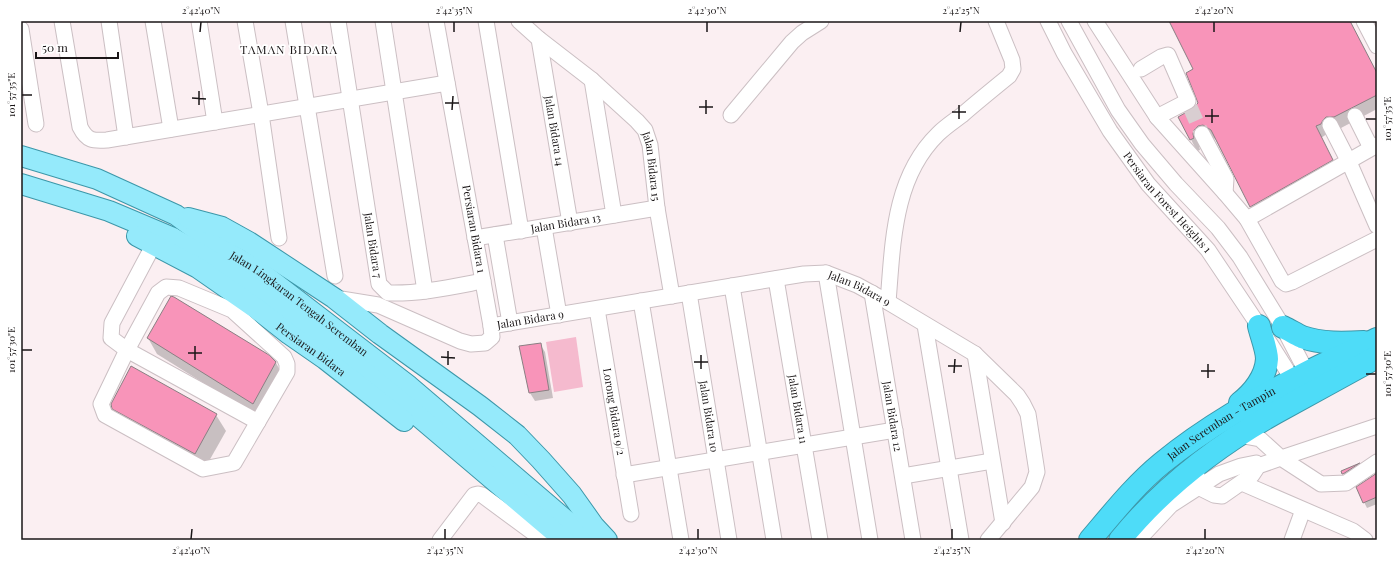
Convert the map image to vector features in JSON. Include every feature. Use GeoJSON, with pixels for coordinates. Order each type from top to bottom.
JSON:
{"type":"FeatureCollection","features":[{"type":"Feature","properties":{"kind":"highway"},"geometry":{"type":"LineString","coordinates":[[1219,421],[1250,396],[1263,376],[1267,358],[1259,326]]}},
{"type":"Feature","properties":{"kind":"highway"},"geometry":{"type":"LineString","coordinates":[[1283,327],[1316,341],[1376,346]]}},
{"type":"Feature","properties":{"kind":"highway","name":"Jalan Seremban - Tampin"},"geometry":{"type":"LineString","coordinates":[[1090,540],[1129,494],[1161,463],[1219,421],[1300,376],[1376,346]]}},
{"type":"Feature","properties":{"kind":"highway","name":"Jalan Seremban - Tampin"},"geometry":{"type":"LineString","coordinates":[[1120,540],[1137,519],[1169,488],[1196,466],[1239,435],[1376,346]]}},
{"type":"Feature","properties":{"kind":"main road","name":"Jalan Lingkaran Tengah Seremban"},"geometry":{"type":"LineString","coordinates":[[21,156],[97,179],[176,215],[218,246],[259,271],[409,386],[588,540]]}},
{"type":"Feature","properties":{"kind":"main road","name":"Jalan Lingkaran Tengah Seremban"},"geometry":{"type":"LineString","coordinates":[[21,184],[109,211],[173,238],[217,264],[277,304],[405,405],[564,540]]}},
{"type":"Feature","properties":{"kind":"main road","name":"Persiaran Bidara"},"geometry":{"type":"LineString","coordinates":[[47,192],[154,244],[198,268],[325,359],[486,483],[553,540]]}},
{"type":"Feature","properties":{"kind":"main road"},"geometry":{"type":"LineString","coordinates":[[176,215],[222,227],[249,242],[334,298],[380,334],[480,406],[517,435],[541,460],[607,540]]}},
{"type":"Feature","properties":{"kind":"street"},"geometry":{"type":"LineString","coordinates":[[62,21],[80,127],[89,139],[98,141],[447,83]]}},
{"type":"Feature","properties":{"kind":"street"},"geometry":{"type":"LineString","coordinates":[[109,21],[126,137]]}},
{"type":"Feature","properties":{"kind":"street"},"geometry":{"type":"LineString","coordinates":[[153,21],[171,129]]}},
{"type":"Feature","properties":{"kind":"street"},"geometry":{"type":"LineString","coordinates":[[199,21],[215,122]]}},
{"type":"Feature","properties":{"kind":"street"},"geometry":{"type":"LineString","coordinates":[[245,21],[261,114],[279,238]]}},
{"type":"Feature","properties":{"kind":"street"},"geometry":{"type":"LineString","coordinates":[[293,21],[335,276]]}},
{"type":"Feature","properties":{"kind":"street","name":"Jalan Bidara 7"},"geometry":{"type":"LineString","coordinates":[[338,21],[379,284],[388,293],[403,293],[425,291],[483,281]]}},
{"type":"Feature","properties":{"kind":"street"},"geometry":{"type":"LineString","coordinates":[[383,21],[425,291]]}},
{"type":"Feature","properties":{"kind":"street","name":"Persiaran Bidara 1"},"geometry":{"type":"LineString","coordinates":[[334,298],[378,305],[460,341],[471,344],[485,343],[492,337],[436,21]]}},
{"type":"Feature","properties":{"kind":"street"},"geometry":{"type":"LineString","coordinates":[[486,21],[521,231]]}},
{"type":"Feature","properties":{"kind":"street","name":"Jalan Bidara 15"},"geometry":{"type":"LineString","coordinates":[[519,21],[539,39],[592,80],[645,130],[650,145],[657,208],[672,296]]}},
{"type":"Feature","properties":{"kind":"street"},"geometry":{"type":"LineString","coordinates":[[731,115],[792,42],[820,21]]}},
{"type":"Feature","properties":{"kind":"street"},"geometry":{"type":"LineString","coordinates":[[888,302],[894,229],[905,189],[915,165],[938,134],[1009,76],[1013,69],[1012,60],[996,21]]}},
{"type":"Feature","properties":{"kind":"street","name":"Persiaran Forest Heights 1"},"geometry":{"type":"LineString","coordinates":[[1048,21],[1064,53],[1110,131],[1148,184],[1208,250],[1259,326],[1300,376]]}},
{"type":"Feature","properties":{"kind":"street","name":"Persiaran Forest Heights 1"},"geometry":{"type":"LineString","coordinates":[[1069,21],[1118,110],[1142,144],[1176,184],[1218,228],[1240,257],[1283,327],[1300,376]]}},
{"type":"Feature","properties":{"kind":"street"},"geometry":{"type":"LineString","coordinates":[[1095,21],[1157,117],[1247,219],[1282,281],[1286,284],[1292,282],[1377,239]]}},
{"type":"Feature","properties":{"kind":"street"},"geometry":{"type":"LineString","coordinates":[[1364,21],[1377,46]]}},
{"type":"Feature","properties":{"kind":"street"},"geometry":{"type":"LineString","coordinates":[[21,29],[36,124]]}},
{"type":"Feature","properties":{"kind":"street","name":"Jalan Bidara 14"},"geometry":{"type":"LineString","coordinates":[[539,39],[570,222]]}},
{"type":"Feature","properties":{"kind":"street"},"geometry":{"type":"LineString","coordinates":[[1141,69],[1161,56],[1168,55],[1189,104],[1157,117]]}},
{"type":"Feature","properties":{"kind":"street"},"geometry":{"type":"LineString","coordinates":[[592,80],[614,215]]}},
{"type":"Feature","properties":{"kind":"street"},"geometry":{"type":"LineString","coordinates":[[1247,219],[1349,162],[1374,146],[1355,116]]}},
{"type":"Feature","properties":{"kind":"street"},"geometry":{"type":"LineString","coordinates":[[1330,125],[1349,162],[1377,226]]}},
{"type":"Feature","properties":{"kind":"street"},"geometry":{"type":"LineString","coordinates":[[1202,134],[1226,179],[1225,193]]}},
{"type":"Feature","properties":{"kind":"street","name":"Jalan Bidara 13"},"geometry":{"type":"LineString","coordinates":[[475,238],[657,208]]}},
{"type":"Feature","properties":{"kind":"street"},"geometry":{"type":"LineString","coordinates":[[544,227],[559,315]]}},
{"type":"Feature","properties":{"kind":"street"},"geometry":{"type":"LineString","coordinates":[[495,235],[510,323]]}},
{"type":"Feature","properties":{"kind":"street"},"geometry":{"type":"LineString","coordinates":[[154,244],[112,323],[111,338],[127,350],[258,422]]}},
{"type":"Feature","properties":{"kind":"street"},"geometry":{"type":"LineString","coordinates":[[826,273],[870,540]]}},
{"type":"Feature","properties":{"kind":"street","name":"Jalan Bidara 9"},"geometry":{"type":"LineString","coordinates":[[491,326],[804,274],[826,273],[857,285],[975,354],[1017,395],[1023,404],[1028,414],[1037,472],[1035,480],[1032,487],[988,540]]}},
{"type":"Feature","properties":{"kind":"street","name":"Jalan Bidara 11"},"geometry":{"type":"LineString","coordinates":[[776,279],[820,540]]}},
{"type":"Feature","properties":{"kind":"street"},"geometry":{"type":"LineString","coordinates":[[732,286],[774,540]]}},
{"type":"Feature","properties":{"kind":"street"},"geometry":{"type":"LineString","coordinates":[[166,287],[180,288],[232,310],[284,357],[287,364],[287,372],[258,422],[234,463],[204,469],[105,414],[101,404],[127,350],[158,292],[166,287]]}},
{"type":"Feature","properties":{"kind":"street","name":"Jalan Bidara 10"},"geometry":{"type":"LineString","coordinates":[[689,293],[729,540]]}},
{"type":"Feature","properties":{"kind":"street","name":"Jalan Bidara 12"},"geometry":{"type":"LineString","coordinates":[[872,294],[913,540]]}},
{"type":"Feature","properties":{"kind":"street"},"geometry":{"type":"LineString","coordinates":[[641,301],[681,540]]}},
{"type":"Feature","properties":{"kind":"street","name":"Lorong Bidara 9/2"},"geometry":{"type":"LineString","coordinates":[[597,309],[631,514]]}},
{"type":"Feature","properties":{"kind":"street"},"geometry":{"type":"LineString","coordinates":[[380,334],[378,326],[380,319],[386,314],[398,314]]}},
{"type":"Feature","properties":{"kind":"street"},"geometry":{"type":"LineString","coordinates":[[925,325],[961,540]]}},
{"type":"Feature","properties":{"kind":"street"},"geometry":{"type":"LineString","coordinates":[[975,354],[1003,523]]}},
{"type":"Feature","properties":{"kind":"street"},"geometry":{"type":"LineString","coordinates":[[1198,487],[1214,495],[1222,496],[1252,475],[1258,466],[1377,426]]}},
{"type":"Feature","properties":{"kind":"street"},"geometry":{"type":"LineString","coordinates":[[624,475],[895,430]]}},
{"type":"Feature","properties":{"kind":"street"},"geometry":{"type":"LineString","coordinates":[[1239,435],[1260,438],[1281,458],[1321,484],[1346,483],[1377,462]]}},
{"type":"Feature","properties":{"kind":"street"},"geometry":{"type":"LineString","coordinates":[[902,476],[992,461]]}},
{"type":"Feature","properties":{"kind":"street"},"geometry":{"type":"LineString","coordinates":[[1138,540],[1171,505],[1219,474],[1241,466],[1256,463],[1258,466]]}},
{"type":"Feature","properties":{"kind":"street"},"geometry":{"type":"LineString","coordinates":[[1196,466],[1198,487]]}},
{"type":"Feature","properties":{"kind":"street"},"geometry":{"type":"LineString","coordinates":[[1242,483],[1353,531],[1365,540]]}},
{"type":"Feature","properties":{"kind":"street"},"geometry":{"type":"LineString","coordinates":[[440,540],[474,495],[478,494],[482,495],[543,540]]}},
{"type":"Feature","properties":{"kind":"street"},"geometry":{"type":"LineString","coordinates":[[1292,540],[1303,510]]}},
{"type":"Feature","properties":{"kind":"shaded area"},"geometry":{"type":"Polygon","coordinates":[[[576,337],[583,387],[554,392],[546,342],[576,337]]]}},
{"type":"Feature","properties":{"kind":"building"},"geometry":{"type":"Polygon","coordinates":[[[1169,21],[1350,21],[1377,73],[1377,95],[1334,117],[1326,117],[1321,124],[1316,126],[1333,160],[1250,207],[1211,130],[1203,125],[1198,126],[1194,130],[1194,138],[1190,140],[1178,117],[1192,109],[1198,103],[1186,73],[1193,69],[1169,21]]]}},
{"type":"Feature","properties":{"kind":"building"},"geometry":{"type":"Polygon","coordinates":[[[171,296],[269,355],[276,362],[253,404],[147,338],[171,296]]]}},
{"type":"Feature","properties":{"kind":"building"},"geometry":{"type":"Polygon","coordinates":[[[541,343],[549,390],[529,393],[519,346],[541,343]]]}},
{"type":"Feature","properties":{"kind":"building"},"geometry":{"type":"Polygon","coordinates":[[[131,366],[217,414],[195,454],[112,409],[111,404],[131,366]]]}},
{"type":"Feature","properties":{"kind":"building"},"geometry":{"type":"Polygon","coordinates":[[[1360,463],[1343,474],[1342,474],[1341,471],[1360,463]]]}},
{"type":"Feature","properties":{"kind":"building"},"geometry":{"type":"Polygon","coordinates":[[[1377,473],[1377,497],[1363,503],[1356,487],[1377,473]]]}},
{"type":"Feature","properties":{"kind":"tunnel"},"geometry":{"type":"LineString","coordinates":[[1190,107],[1202,134]]}},
{"type":"Feature","properties":{"kind":"district","name":"TAMAN BIDARA"},"geometry":{"type":"Point","coordinates":[289,50]}}]}
